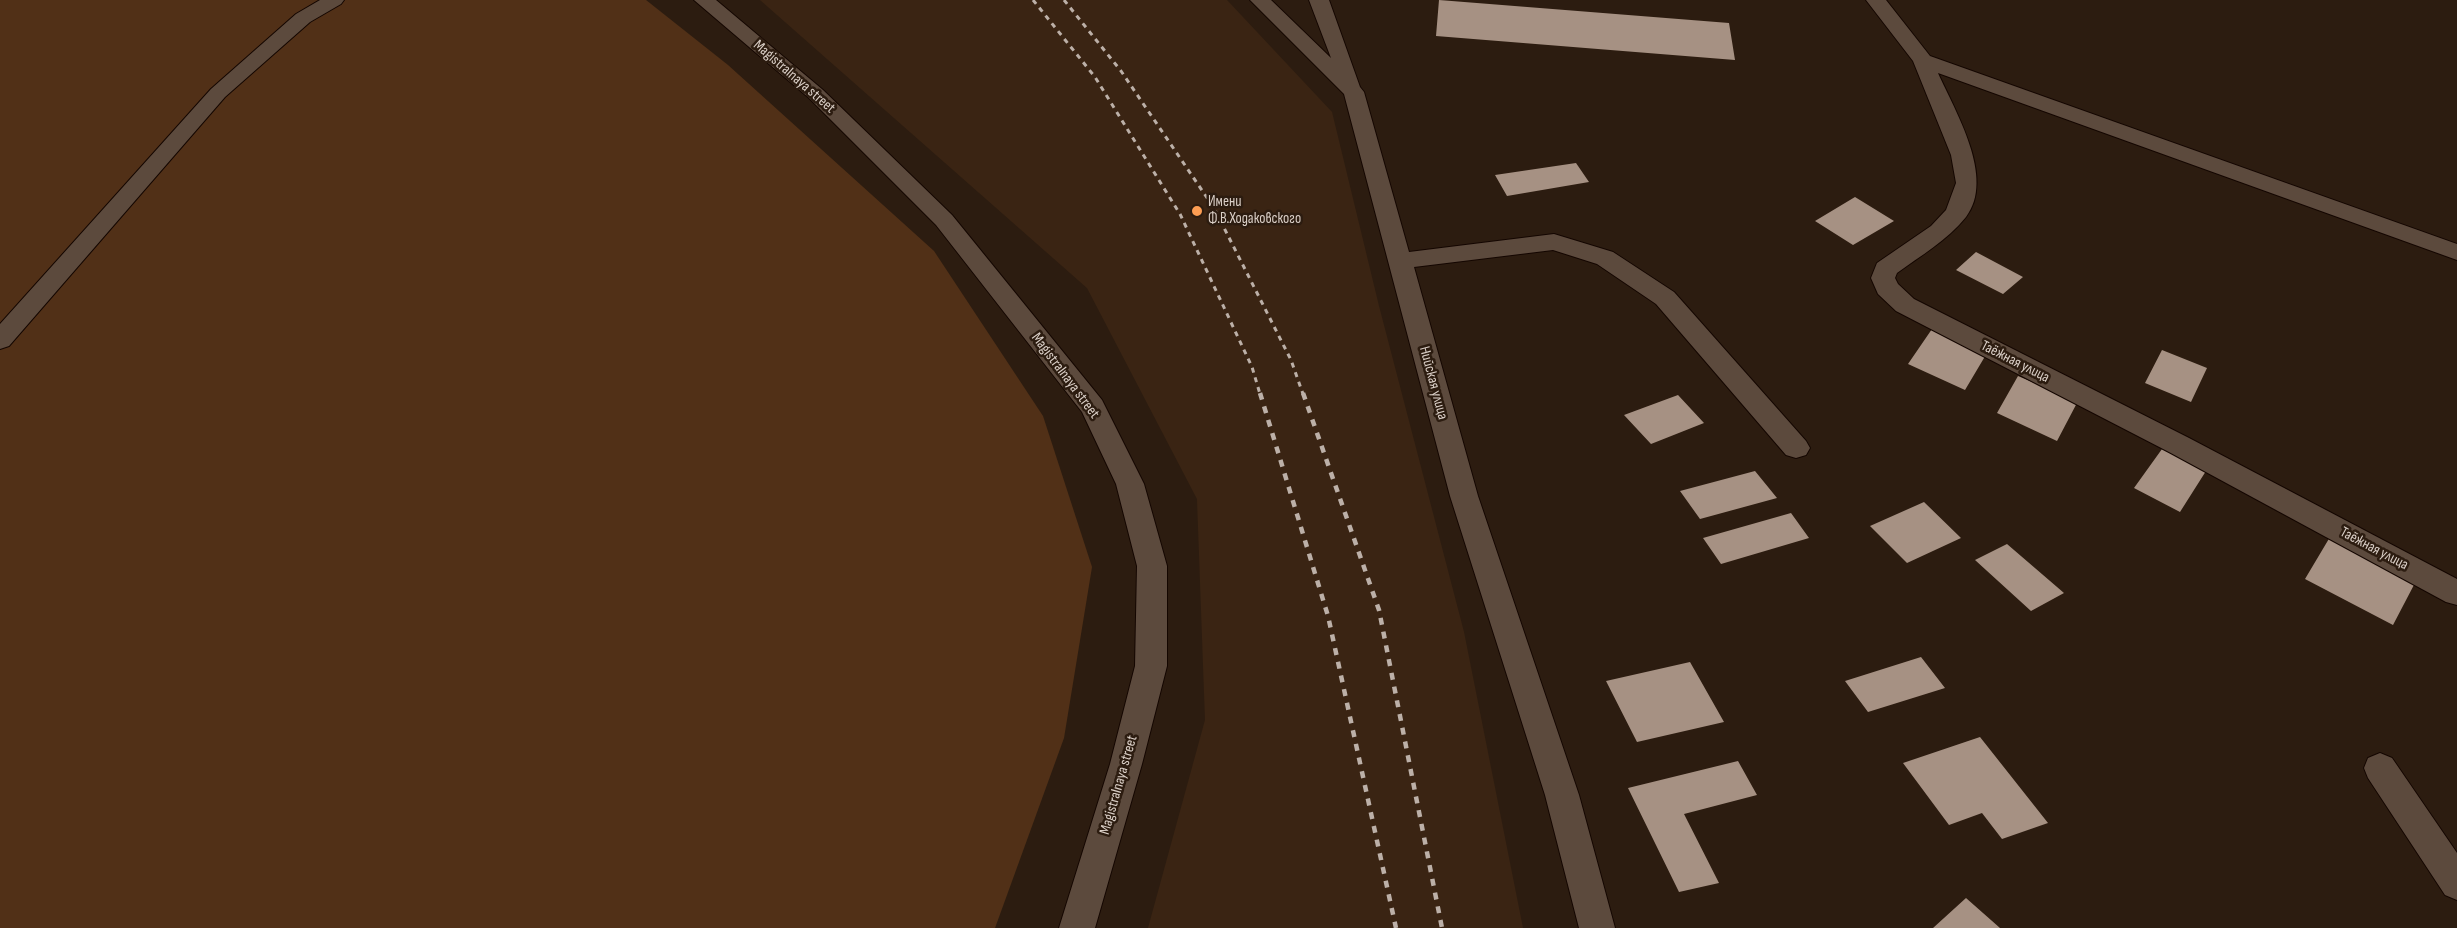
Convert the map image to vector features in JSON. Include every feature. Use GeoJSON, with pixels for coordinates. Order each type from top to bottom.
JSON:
{"type":"FeatureCollection","features":[{"type":"Feature","properties":{"kind":"street"},"geometry":{"type":"LineString","coordinates":[[0,340],[218,92],[303,18],[334,0]]}},
{"type":"Feature","properties":{"kind":"street","name":"Magistralnaya street"},"geometry":{"type":"LineString","coordinates":[[704,0],[816,94],[944,220],[1093,407],[1130,484],[1152,566],[1151,666],[1126,764],[1077,928]]}},
{"type":"Feature","properties":{"kind":"street"},"geometry":{"type":"LineString","coordinates":[[1260,0],[1354,92]]}},
{"type":"Feature","properties":{"kind":"street","name":"Нийская улица"},"geometry":{"type":"LineString","coordinates":[[1319,0],[1354,92],[1464,496],[1562,795],[1597,928]]}},
{"type":"Feature","properties":{"kind":"street","name":"Таёжная улица"},"geometry":{"type":"LineString","coordinates":[[1876,0],[1923,60],[1962,155],[1967,183],[1957,213],[1945,225],[1886,269],[1883,278],[1887,288],[1905,305],[2179,444],[2457,592]]}},
{"type":"Feature","properties":{"kind":"street"},"geometry":{"type":"LineString","coordinates":[[1923,60],[2457,252]]}},
{"type":"Feature","properties":{"kind":"street"},"geometry":{"type":"LineString","coordinates":[[1400,261],[1554,242],[1605,258],[1665,298],[1796,448]]}},
{"type":"Feature","properties":{"kind":"street"},"geometry":{"type":"LineString","coordinates":[[2380,768],[2457,883]]}},
{"type":"Feature","properties":{"kind":"shaded area"},"geometry":{"type":"Polygon","coordinates":[[[0,0],[646,0],[728,65],[934,251],[1043,416],[1092,567],[1064,738],[995,928],[0,928],[0,0]]]}},
{"type":"Feature","properties":{"kind":"shaded area"},"geometry":{"type":"Polygon","coordinates":[[[760,0],[1227,0],[1332,112],[1379,306],[1464,632],[1523,928],[1148,928],[1205,720],[1197,499],[1087,288],[760,0]]]}},
{"type":"Feature","properties":{"kind":"building"},"geometry":{"type":"Polygon","coordinates":[[[1439,0],[1729,23],[1735,60],[1436,36],[1439,0]]]}},
{"type":"Feature","properties":{"kind":"building"},"geometry":{"type":"Polygon","coordinates":[[[1576,163],[1589,182],[1507,196],[1495,175],[1576,163]]]}},
{"type":"Feature","properties":{"kind":"building"},"geometry":{"type":"Polygon","coordinates":[[[1855,197],[1894,221],[1853,245],[1815,221],[1855,197]]]}},
{"type":"Feature","properties":{"kind":"building"},"geometry":{"type":"Polygon","coordinates":[[[1976,252],[2023,277],[2003,294],[1956,270],[1976,252]]]}},
{"type":"Feature","properties":{"kind":"building"},"geometry":{"type":"Polygon","coordinates":[[[1932,329],[1987,353],[1965,390],[1908,364],[1932,329]]]}},
{"type":"Feature","properties":{"kind":"building"},"geometry":{"type":"Polygon","coordinates":[[[2162,350],[2207,368],[2191,402],[2145,383],[2162,350]]]}},
{"type":"Feature","properties":{"kind":"building"},"geometry":{"type":"Polygon","coordinates":[[[2018,376],[2078,401],[2057,441],[1997,413],[2018,376]]]}},
{"type":"Feature","properties":{"kind":"building"},"geometry":{"type":"Polygon","coordinates":[[[1678,395],[1704,423],[1651,444],[1624,415],[1678,395]]]}},
{"type":"Feature","properties":{"kind":"building"},"geometry":{"type":"Polygon","coordinates":[[[2162,449],[2206,471],[2180,512],[2134,488],[2162,449]]]}},
{"type":"Feature","properties":{"kind":"building"},"geometry":{"type":"Polygon","coordinates":[[[1755,471],[1777,498],[1700,519],[1680,491],[1755,471]]]}},
{"type":"Feature","properties":{"kind":"building"},"geometry":{"type":"Polygon","coordinates":[[[1924,502],[1961,538],[1907,563],[1870,526],[1924,502]]]}},
{"type":"Feature","properties":{"kind":"building"},"geometry":{"type":"Polygon","coordinates":[[[1791,513],[1809,538],[1721,564],[1703,538],[1791,513]]]}},
{"type":"Feature","properties":{"kind":"building"},"geometry":{"type":"Polygon","coordinates":[[[2330,537],[2416,581],[2393,625],[2305,579],[2330,537]]]}},
{"type":"Feature","properties":{"kind":"building"},"geometry":{"type":"Polygon","coordinates":[[[2007,544],[2064,593],[2031,611],[1975,560],[2007,544]]]}},
{"type":"Feature","properties":{"kind":"building"},"geometry":{"type":"Polygon","coordinates":[[[1921,657],[1945,688],[1868,712],[1845,681],[1921,657]]]}},
{"type":"Feature","properties":{"kind":"building"},"geometry":{"type":"Polygon","coordinates":[[[1690,662],[1724,722],[1637,742],[1606,681],[1690,662]]]}},
{"type":"Feature","properties":{"kind":"building"},"geometry":{"type":"Polygon","coordinates":[[[1980,737],[2048,823],[2002,839],[1982,813],[1949,825],[1903,763],[1980,737]]]}},
{"type":"Feature","properties":{"kind":"building"},"geometry":{"type":"Polygon","coordinates":[[[1738,761],[1757,795],[1684,814],[1719,883],[1679,892],[1628,788],[1738,761]]]}},
{"type":"Feature","properties":{"kind":"building"},"geometry":{"type":"Polygon","coordinates":[[[1966,898],[2000,928],[1933,928],[1966,898]]]}},
{"type":"Feature","properties":{"kind":"railway"},"geometry":{"type":"LineString","coordinates":[[1033,0],[1095,77],[1180,214],[1252,367],[1260,394]]}},
{"type":"Feature","properties":{"kind":"railway"},"geometry":{"type":"LineString","coordinates":[[1064,0],[1121,71],[1214,208],[1291,360],[1303,394]]}},
{"type":"Feature","properties":{"kind":"railway"},"geometry":{"type":"LineString","coordinates":[[1260,393],[1328,616],[1396,928]]}},
{"type":"Feature","properties":{"kind":"railway"},"geometry":{"type":"LineString","coordinates":[[1303,393],[1379,610],[1442,928]]}},
{"type":"Feature","properties":{"kind":"place","name":"Имени Ф.В.Ходаковского"},"geometry":{"type":"Point","coordinates":[1197,211]}}]}
